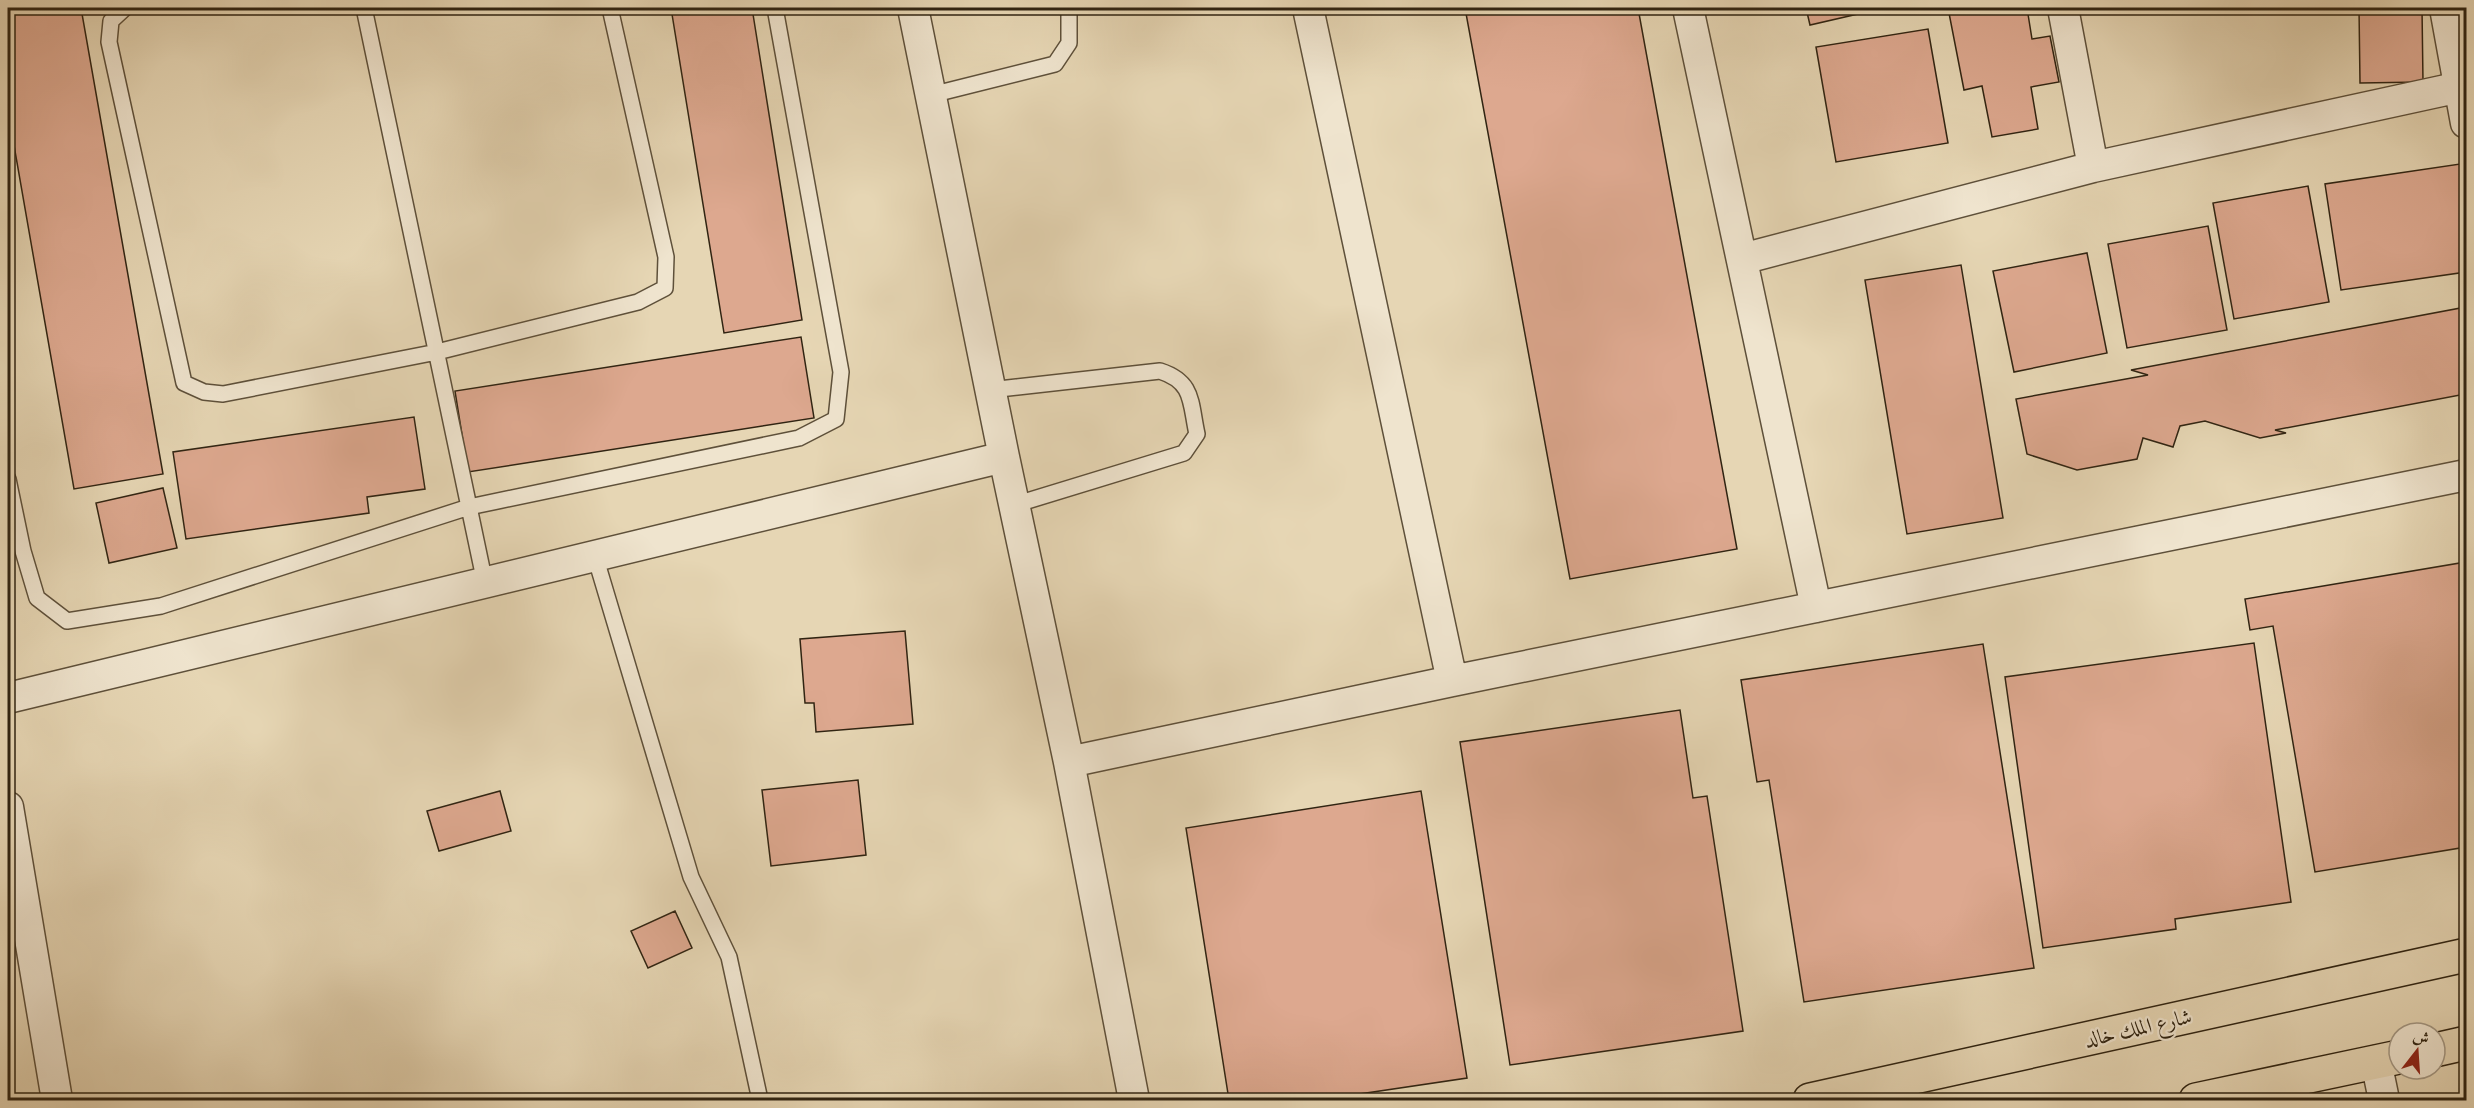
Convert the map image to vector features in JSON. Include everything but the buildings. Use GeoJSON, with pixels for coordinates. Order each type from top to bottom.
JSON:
{"type":"FeatureCollection","features":[{"type":"Feature","properties":{"kind":"main road","name":"شارع الملك خالد"},"geometry":{"type":"LineString","coordinates":[[1810,1101],[2466,955]]}},
{"type":"Feature","properties":{"kind":"main road"},"geometry":{"type":"LineString","coordinates":[[2447,1047],[2466,1043]]}},
{"type":"Feature","properties":{"kind":"main road"},"geometry":{"type":"LineString","coordinates":[[2204,1100],[2387,1059]]}},
{"type":"Feature","properties":{"kind":"street"},"geometry":{"type":"LineString","coordinates":[[913,8],[990,390],[1069,762],[1134,1101]]}},
{"type":"Feature","properties":{"kind":"street"},"geometry":{"type":"LineString","coordinates":[[1308,8],[1452,681]]}},
{"type":"Feature","properties":{"kind":"street"},"geometry":{"type":"LineString","coordinates":[[1688,8],[1816,607]]}},
{"type":"Feature","properties":{"kind":"street"},"geometry":{"type":"LineString","coordinates":[[2063,8],[2093,167]]}},
{"type":"Feature","properties":{"kind":"street"},"geometry":{"type":"LineString","coordinates":[[2445,8],[2466,123]]}},
{"type":"Feature","properties":{"kind":"street"},"geometry":{"type":"LineString","coordinates":[[1742,258],[2093,167],[2460,87]]}},
{"type":"Feature","properties":{"kind":"street"},"geometry":{"type":"LineString","coordinates":[[8,698],[1004,457]]}},
{"type":"Feature","properties":{"kind":"street"},"geometry":{"type":"LineString","coordinates":[[1069,762],[1452,681],[2466,475]]}},
{"type":"Feature","properties":{"kind":"street"},"geometry":{"type":"LineString","coordinates":[[8,807],[57,1101]]}},
{"type":"Feature","properties":{"kind":"street"},"geometry":{"type":"LineString","coordinates":[[2384,1101],[2387,1059]]}},
{"type":"Feature","properties":{"kind":"lane"},"geometry":{"type":"LineString","coordinates":[[125,8],[111,21],[110,42],[184,382],[204,392],[223,394],[437,352],[638,302],[665,288],[666,257],[610,8]]}},
{"type":"Feature","properties":{"kind":"lane"},"geometry":{"type":"LineString","coordinates":[[364,8],[485,583]]}},
{"type":"Feature","properties":{"kind":"lane"},"geometry":{"type":"LineString","coordinates":[[8,479],[23,551],[37,598],[67,621],[161,606],[469,507],[799,438],[836,419],[841,372],[775,8]]}},
{"type":"Feature","properties":{"kind":"lane"},"geometry":{"type":"LineString","coordinates":[[931,95],[1055,64],[1069,43],[1069,13],[1066,8]]}},
{"type":"Feature","properties":{"kind":"lane"},"geometry":{"type":"LineString","coordinates":[[990,390],[1160,371],[1175,376],[1186,387],[1197,434],[1184,453],[1014,505]]}},
{"type":"Feature","properties":{"kind":"lane"},"geometry":{"type":"LineString","coordinates":[[595,556],[691,877],[729,957],[760,1101]]}}]}
